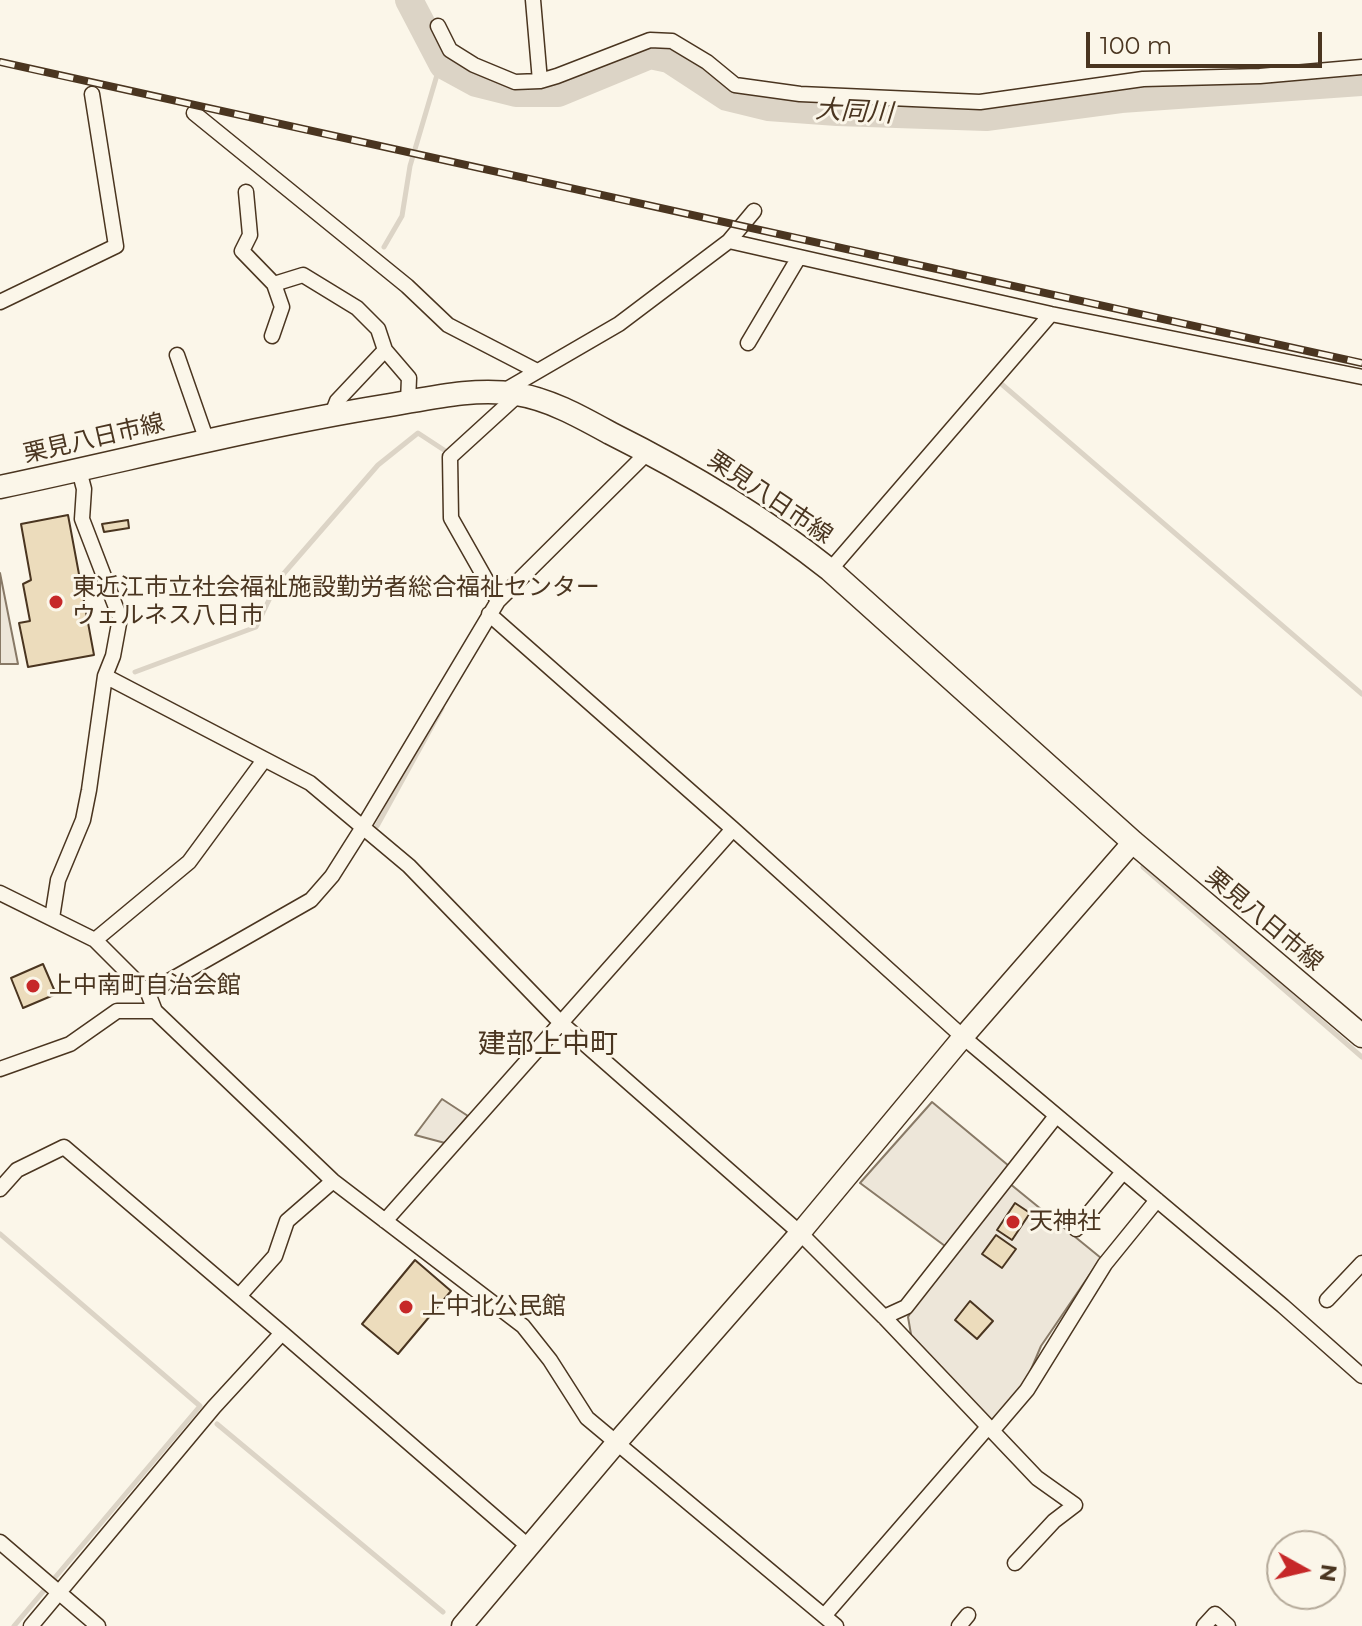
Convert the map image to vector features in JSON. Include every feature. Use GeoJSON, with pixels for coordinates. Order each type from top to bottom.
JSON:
{"type":"FeatureCollection","features":[{"type":"Feature","properties":{"kind":"main road","name":"栗見八日市線"},"geometry":{"type":"LineString","coordinates":[[0,487],[332,414],[481,391],[510,393],[573,413],[648,452],[780,531],[830,570],[1133,842],[1362,1036]]}},
{"type":"Feature","properties":{"kind":"street"},"geometry":{"type":"LineString","coordinates":[[533,0],[540,81]]}},
{"type":"Feature","properties":{"kind":"street"},"geometry":{"type":"LineString","coordinates":[[438,26],[450,50],[474,65],[515,82],[540,81],[557,76],[650,40],[672,41],[707,62],[735,85],[800,94],[980,102],[1143,79],[1260,76],[1362,67]]}},
{"type":"Feature","properties":{"kind":"street"},"geometry":{"type":"LineString","coordinates":[[0,302],[116,246],[92,94]]}},
{"type":"Feature","properties":{"kind":"street"},"geometry":{"type":"LineString","coordinates":[[194,113],[407,286],[448,325],[537,371]]}},
{"type":"Feature","properties":{"kind":"street"},"geometry":{"type":"LineString","coordinates":[[246,192],[250,235],[242,251],[274,284],[282,307],[272,336]]}},
{"type":"Feature","properties":{"kind":"street"},"geometry":{"type":"LineString","coordinates":[[498,601],[451,518],[450,457],[510,393],[537,371],[619,324],[729,241],[754,211]]}},
{"type":"Feature","properties":{"kind":"street"},"geometry":{"type":"LineString","coordinates":[[729,241],[1051,314],[1362,377]]}},
{"type":"Feature","properties":{"kind":"street"},"geometry":{"type":"LineString","coordinates":[[748,343],[799,257]]}},
{"type":"Feature","properties":{"kind":"street"},"geometry":{"type":"LineString","coordinates":[[274,284],[303,275],[357,308],[378,329],[385,350],[409,378],[408,402]]}},
{"type":"Feature","properties":{"kind":"street"},"geometry":{"type":"LineString","coordinates":[[830,570],[1051,314]]}},
{"type":"Feature","properties":{"kind":"street"},"geometry":{"type":"LineString","coordinates":[[332,414],[337,401],[385,350]]}},
{"type":"Feature","properties":{"kind":"street"},"geometry":{"type":"LineString","coordinates":[[177,355],[207,441]]}},
{"type":"Feature","properties":{"kind":"street"},"geometry":{"type":"LineString","coordinates":[[148,993],[311,900],[332,876],[363,827],[498,601],[648,452]]}},
{"type":"Feature","properties":{"kind":"street"},"geometry":{"type":"LineString","coordinates":[[52,918],[58,880],[83,820],[105,676],[113,656],[120,618],[82,519],[84,489],[79,470]]}},
{"type":"Feature","properties":{"kind":"street"},"geometry":{"type":"LineString","coordinates":[[489,614],[963,1037],[1362,1376]]}},
{"type":"Feature","properties":{"kind":"street"},"geometry":{"type":"LineString","coordinates":[[105,676],[310,783],[409,866],[561,1023],[800,1233],[1037,1478],[1075,1505],[1054,1521],[1015,1563]]}},
{"type":"Feature","properties":{"kind":"street"},"geometry":{"type":"LineString","coordinates":[[95,940],[189,862],[264,760]]}},
{"type":"Feature","properties":{"kind":"street"},"geometry":{"type":"LineString","coordinates":[[385,1221],[733,829]]}},
{"type":"Feature","properties":{"kind":"street"},"geometry":{"type":"LineString","coordinates":[[462,1626],[1133,842]]}},
{"type":"Feature","properties":{"kind":"street"},"geometry":{"type":"LineString","coordinates":[[0,893],[95,940],[148,993],[155,1011],[333,1181],[523,1326],[550,1360],[587,1418],[830,1621],[990,1429],[1027,1390],[1105,1264],[1157,1200]]}},
{"type":"Feature","properties":{"kind":"street"},"geometry":{"type":"LineString","coordinates":[[0,1069],[70,1044],[117,1011],[155,1011]]}},
{"type":"Feature","properties":{"kind":"street"},"geometry":{"type":"LineString","coordinates":[[884,1317],[906,1307],[1056,1116]]}},
{"type":"Feature","properties":{"kind":"street"},"geometry":{"type":"LineString","coordinates":[[0,1189],[17,1170],[64,1147],[240,1295],[528,1546]]}},
{"type":"Feature","properties":{"kind":"street"},"geometry":{"type":"LineString","coordinates":[[1076,1229],[1123,1172]]}},
{"type":"Feature","properties":{"kind":"street"},"geometry":{"type":"LineString","coordinates":[[240,1295],[275,1256],[287,1221],[333,1181]]}},
{"type":"Feature","properties":{"kind":"street"},"geometry":{"type":"LineString","coordinates":[[1327,1300],[1362,1263]]}},
{"type":"Feature","properties":{"kind":"street"},"geometry":{"type":"LineString","coordinates":[[31,1626],[214,1407],[282,1333]]}},
{"type":"Feature","properties":{"kind":"street"},"geometry":{"type":"LineString","coordinates":[[0,1542],[98,1626]]}},
{"type":"Feature","properties":{"kind":"street"},"geometry":{"type":"LineString","coordinates":[[1204,1626],[1215,1614],[1228,1626]]}},
{"type":"Feature","properties":{"kind":"shaded area"},"geometry":{"type":"Polygon","coordinates":[[[0,573],[18,664],[0,664],[0,573]]]}},
{"type":"Feature","properties":{"kind":"shaded area"},"geometry":{"type":"Polygon","coordinates":[[[442,1099],[468,1116],[445,1143],[415,1135],[442,1099]]]}},
{"type":"Feature","properties":{"kind":"shaded area"},"geometry":{"type":"Polygon","coordinates":[[[932,1102],[1009,1166],[945,1246],[860,1183],[932,1102]]]}},
{"type":"Feature","properties":{"kind":"shaded area"},"geometry":{"type":"Polygon","coordinates":[[[1009,1183],[1101,1258],[1041,1346],[1024,1386],[991,1422],[912,1340],[908,1317],[917,1301],[1009,1183]]]}},
{"type":"Feature","properties":{"kind":"building","name":"東近江市立社会福祉施設勤労者総合福祉センター ウェルネス八日市"},"geometry":{"type":"Polygon","coordinates":[[[68,515],[94,655],[28,667],[19,623],[30,621],[23,584],[31,580],[21,524],[68,515]]]}},
{"type":"Feature","properties":{"kind":"building"},"geometry":{"type":"Polygon","coordinates":[[[128,520],[129,528],[104,532],[102,524],[128,520]]]}},
{"type":"Feature","properties":{"kind":"building","name":"上中南町自治会館"},"geometry":{"type":"Polygon","coordinates":[[[43,964],[56,994],[23,1008],[11,978],[43,964]]]}},
{"type":"Feature","properties":{"kind":"building","name":"天神社"},"geometry":{"type":"Polygon","coordinates":[[[1015,1203],[1030,1213],[1012,1240],[997,1230],[1015,1203]]]}},
{"type":"Feature","properties":{"kind":"building"},"geometry":{"type":"Polygon","coordinates":[[[996,1235],[1016,1249],[1002,1268],[982,1254],[996,1235]]]}},
{"type":"Feature","properties":{"kind":"building","name":"上中北公民館"},"geometry":{"type":"Polygon","coordinates":[[[415,1260],[451,1291],[398,1354],[362,1324],[415,1260]]]}},
{"type":"Feature","properties":{"kind":"building"},"geometry":{"type":"Polygon","coordinates":[[[970,1301],[993,1321],[977,1339],[955,1320],[970,1301]]]}},
{"type":"Feature","properties":{"kind":"waterway","name":"大同川"},"geometry":{"type":"LineString","coordinates":[[409,0],[443,65],[476,83],[516,93],[558,93],[650,55],[669,59],[727,97],[768,107],[837,112],[986,117],[1121,99],[1362,82]]}},
{"type":"Feature","properties":{"kind":"waterway"},"geometry":{"type":"LineString","coordinates":[[384,247],[402,216],[410,166],[437,75],[443,65]]}},
{"type":"Feature","properties":{"kind":"waterway"},"geometry":{"type":"LineString","coordinates":[[998,381],[1362,694]]}},
{"type":"Feature","properties":{"kind":"waterway"},"geometry":{"type":"LineString","coordinates":[[135,672],[256,627],[279,579],[378,465],[418,433],[447,452]]}},
{"type":"Feature","properties":{"kind":"waterway"},"geometry":{"type":"LineString","coordinates":[[377,826],[442,708]]}},
{"type":"Feature","properties":{"kind":"waterway"},"geometry":{"type":"LineString","coordinates":[[1143,867],[1362,1057]]}},
{"type":"Feature","properties":{"kind":"waterway"},"geometry":{"type":"LineString","coordinates":[[0,1234],[200,1406],[14,1626]]}},
{"type":"Feature","properties":{"kind":"waterway"},"geometry":{"type":"LineString","coordinates":[[217,1424],[443,1612]]}},
{"type":"Feature","properties":{"kind":"railway"},"geometry":{"type":"LineString","coordinates":[[0,62],[1362,363]]}},
{"type":"Feature","properties":{"kind":"place","name":"東近江市立社会福祉施設勤労者総合福祉センター ウェルネス八日市"},"geometry":{"type":"Point","coordinates":[56,602]}},
{"type":"Feature","properties":{"kind":"place","name":"上中南町自治会館"},"geometry":{"type":"Point","coordinates":[33,986]}},
{"type":"Feature","properties":{"kind":"place","name":"天神社"},"geometry":{"type":"Point","coordinates":[1013,1222]}},
{"type":"Feature","properties":{"kind":"place","name":"上中北公民館"},"geometry":{"type":"Point","coordinates":[406,1307]}},
{"type":"Feature","properties":{"kind":"district","name":"建部上中町"},"geometry":{"type":"Point","coordinates":[548,1045]}}]}
